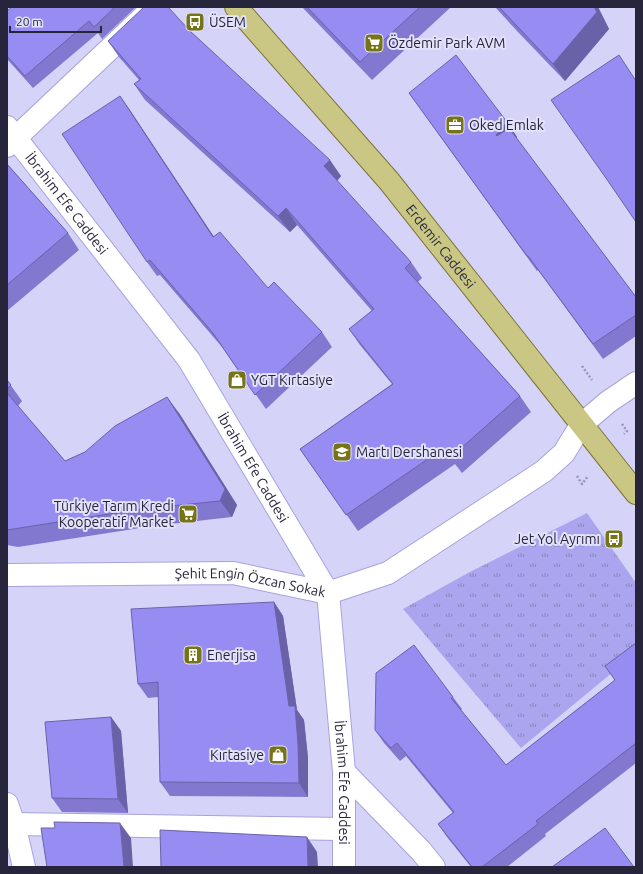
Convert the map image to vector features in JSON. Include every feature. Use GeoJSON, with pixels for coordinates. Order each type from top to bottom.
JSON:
{"type":"FeatureCollection","features":[{"type":"Feature","properties":{"kind":"main road","name":"Erdemir Caddesi"},"geometry":{"type":"LineString","coordinates":[[236,7],[389,181],[636,493]]}},
{"type":"Feature","properties":{"kind":"street"},"geometry":{"type":"LineString","coordinates":[[10,137],[154,7]]}},
{"type":"Feature","properties":{"kind":"street","name":"İbrahim Efe Caddesi"},"geometry":{"type":"LineString","coordinates":[[10,137],[189,360],[328,593],[344,772],[344,867]]}},
{"type":"Feature","properties":{"kind":"street","name":"Şehit Engin Özcan Sokak"},"geometry":{"type":"LineString","coordinates":[[7,575],[233,573],[328,593],[388,573],[544,471],[564,453],[581,425],[608,402],[636,383]]}},
{"type":"Feature","properties":{"kind":"street"},"geometry":{"type":"LineString","coordinates":[[344,772],[421,851],[434,867]]}},
{"type":"Feature","properties":{"kind":"street"},"geometry":{"type":"LineString","coordinates":[[24,867],[10,814],[344,829]]}},
{"type":"Feature","properties":{"kind":"green space"},"geometry":{"type":"Polygon","coordinates":[[[587,513],[636,583],[636,653],[521,748],[403,609],[468,573],[587,513]]]}},
{"type":"Feature","properties":{"kind":"building"},"geometry":{"type":"Polygon","coordinates":[[[12,7],[115,7],[94,27],[89,21],[25,76],[7,56],[7,11],[12,7]]]}},
{"type":"Feature","properties":{"kind":"building"},"geometry":{"type":"Polygon","coordinates":[[[144,7],[168,7],[190,31],[330,160],[324,166],[411,262],[405,268],[520,396],[451,457],[444,448],[346,515],[300,449],[393,384],[349,329],[374,309],[286,208],[278,216],[134,84],[141,79],[108,41],[144,7]]]}},
{"type":"Feature","properties":{"kind":"building"},"geometry":{"type":"Polygon","coordinates":[[[307,7],[420,7],[360,62],[307,7]]]}},
{"type":"Feature","properties":{"kind":"building","name":"Özdemir Park AVM"},"geometry":{"type":"Polygon","coordinates":[[[499,7],[594,7],[597,12],[553,64],[499,7]]]}},
{"type":"Feature","properties":{"kind":"building"},"geometry":{"type":"Polygon","coordinates":[[[456,55],[507,122],[496,135],[497,136],[509,128],[636,297],[636,315],[593,344],[527,256],[409,93],[456,55]]]}},
{"type":"Feature","properties":{"kind":"building"},"geometry":{"type":"Polygon","coordinates":[[[619,55],[636,81],[636,222],[551,100],[619,55]]]}},
{"type":"Feature","properties":{"kind":"building"},"geometry":{"type":"Polygon","coordinates":[[[120,96],[213,237],[220,232],[268,288],[274,282],[322,332],[255,395],[213,333],[150,260],[147,262],[62,134],[120,96]]]}},
{"type":"Feature","properties":{"kind":"building"},"geometry":{"type":"Polygon","coordinates":[[[7,164],[68,233],[7,285],[7,164]]]}},
{"type":"Feature","properties":{"kind":"building"},"geometry":{"type":"Polygon","coordinates":[[[7,380],[11,385],[7,389],[7,380]]]}},
{"type":"Feature","properties":{"kind":"building"},"geometry":{"type":"Polygon","coordinates":[[[7,393],[65,461],[85,452],[115,426],[167,397],[225,489],[220,501],[141,509],[7,530],[7,393]]]}},
{"type":"Feature","properties":{"kind":"building"},"geometry":{"type":"Polygon","coordinates":[[[274,602],[289,706],[295,706],[299,783],[160,782],[158,682],[138,684],[131,609],[274,602]]]}},
{"type":"Feature","properties":{"kind":"building"},"geometry":{"type":"Polygon","coordinates":[[[636,643],[636,743],[536,821],[538,824],[482,867],[472,867],[438,824],[454,812],[397,743],[391,748],[375,730],[376,673],[414,645],[453,697],[451,698],[506,765],[615,680],[605,666],[636,643]]]}},
{"type":"Feature","properties":{"kind":"building"},"geometry":{"type":"Polygon","coordinates":[[[111,717],[118,799],[52,798],[45,722],[111,717]]]}},
{"type":"Feature","properties":{"kind":"building"},"geometry":{"type":"Polygon","coordinates":[[[54,822],[120,823],[124,867],[47,867],[41,828],[55,828],[54,822]]]}},
{"type":"Feature","properties":{"kind":"building"},"geometry":{"type":"Polygon","coordinates":[[[605,828],[634,867],[552,867],[605,828]]]}},
{"type":"Feature","properties":{"kind":"building"},"geometry":{"type":"Polygon","coordinates":[[[160,830],[307,837],[308,867],[161,867],[160,830]]]}},
{"type":"Feature","properties":{"kind":"place","name":"ÜSEM"},"geometry":{"type":"Point","coordinates":[195,22]}},
{"type":"Feature","properties":{"kind":"place","name":"Özdemir Park AVM"},"geometry":{"type":"Point","coordinates":[374,43]}},
{"type":"Feature","properties":{"kind":"place","name":"Oked Emlak"},"geometry":{"type":"Point","coordinates":[455,125]}},
{"type":"Feature","properties":{"kind":"place","name":"YGT Kırtasiye"},"geometry":{"type":"Point","coordinates":[237,380]}},
{"type":"Feature","properties":{"kind":"place","name":"Martı Dershanesi"},"geometry":{"type":"Point","coordinates":[342,452]}},
{"type":"Feature","properties":{"kind":"place","name":"Türkiye Tarım Kredi Kooperatif Market"},"geometry":{"type":"Point","coordinates":[188,514]}},
{"type":"Feature","properties":{"kind":"place","name":"Jet Yol Ayrımı"},"geometry":{"type":"Point","coordinates":[614,539]}},
{"type":"Feature","properties":{"kind":"place","name":"Enerjisa"},"geometry":{"type":"Point","coordinates":[193,655]}},
{"type":"Feature","properties":{"kind":"place","name":"Kırtasiye"},"geometry":{"type":"Point","coordinates":[278,755]}}]}
